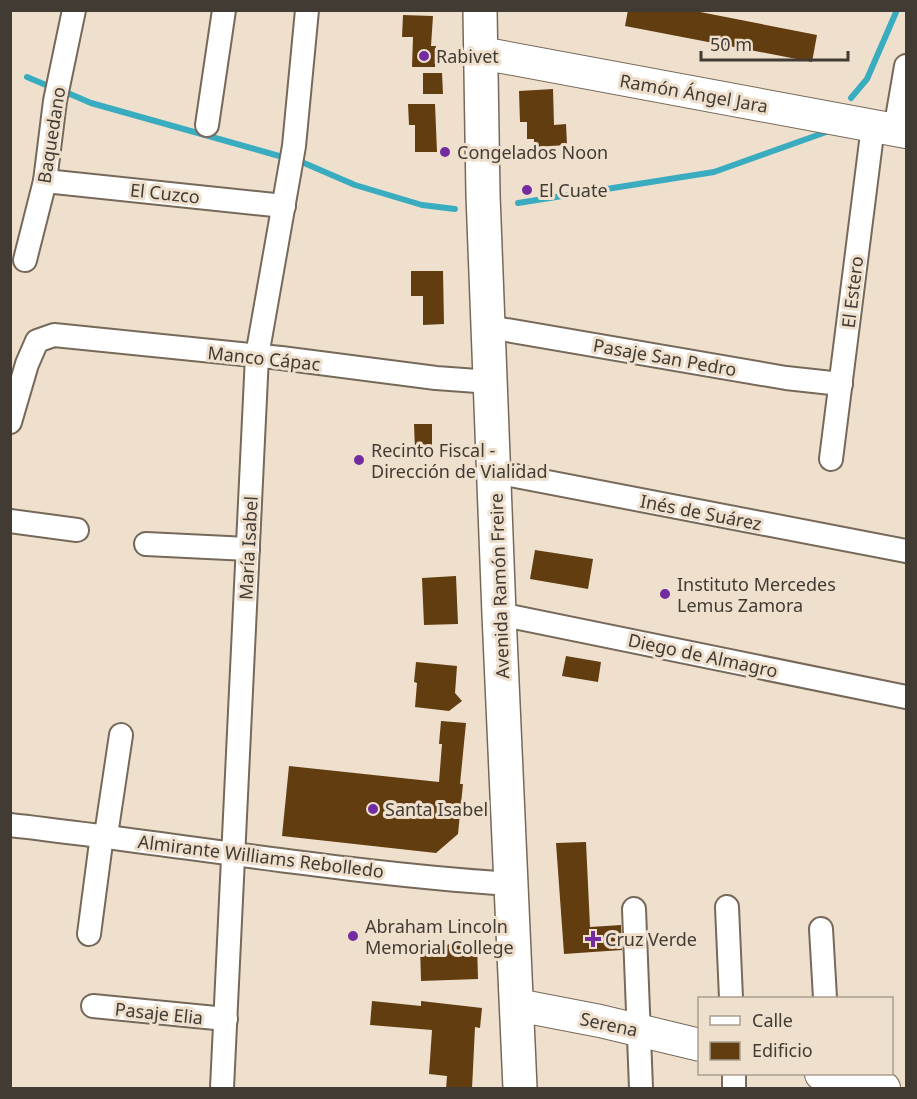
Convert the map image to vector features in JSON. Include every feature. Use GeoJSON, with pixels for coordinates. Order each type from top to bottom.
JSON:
{"type":"FeatureCollection","features":[{"type":"Feature","properties":{"kind":"main road","name":"Avenida Ramón Freire"},"geometry":{"type":"LineString","coordinates":[[480,10],[483,195],[520,1089]]}},
{"type":"Feature","properties":{"kind":"main road","name":"Ramón Ángel Jara"},"geometry":{"type":"LineString","coordinates":[[481,53],[891,129]]}},
{"type":"Feature","properties":{"kind":"main road","name":"Serena"},"geometry":{"type":"LineString","coordinates":[[517,1005],[698,1045]]}},
{"type":"Feature","properties":{"kind":"main road"},"geometry":{"type":"LineString","coordinates":[[827,1078],[884,1089]]}},
{"type":"Feature","properties":{"kind":"street","name":"Baquedano"},"geometry":{"type":"LineString","coordinates":[[25,260],[45,181],[55,101],[74,10]]}},
{"type":"Feature","properties":{"kind":"street"},"geometry":{"type":"LineString","coordinates":[[207,125],[224,10]]}},
{"type":"Feature","properties":{"kind":"street","name":"María Isabel"},"geometry":{"type":"LineString","coordinates":[[222,1089],[257,356],[291,171],[307,10]]}},
{"type":"Feature","properties":{"kind":"street","name":"El Estero"},"geometry":{"type":"LineString","coordinates":[[831,459],[841,384],[891,129],[906,66]]}},
{"type":"Feature","properties":{"kind":"street","name":"El Cuzco"},"geometry":{"type":"LineString","coordinates":[[45,181],[284,206]]}},
{"type":"Feature","properties":{"kind":"street","name":"Pasaje San Pedro"},"geometry":{"type":"LineString","coordinates":[[489,327],[786,378],[841,384]]}},
{"type":"Feature","properties":{"kind":"street","name":"Manco Cápac"},"geometry":{"type":"LineString","coordinates":[[10,422],[27,364],[37,341],[54,335],[257,356],[436,378],[491,382]]}},
{"type":"Feature","properties":{"kind":"street","name":"Inés de Suárez"},"geometry":{"type":"LineString","coordinates":[[495,472],[906,551]]}},
{"type":"Feature","properties":{"kind":"street"},"geometry":{"type":"LineString","coordinates":[[10,521],[77,530]]}},
{"type":"Feature","properties":{"kind":"street"},"geometry":{"type":"LineString","coordinates":[[146,544],[248,549]]}},
{"type":"Feature","properties":{"kind":"street","name":"Diego de Almagro"},"geometry":{"type":"LineString","coordinates":[[499,614],[906,697]]}},
{"type":"Feature","properties":{"kind":"street"},"geometry":{"type":"LineString","coordinates":[[89,934],[121,735]]}},
{"type":"Feature","properties":{"kind":"street","name":"Almirante Williams Rebolledo"},"geometry":{"type":"LineString","coordinates":[[10,825],[104,835],[234,854],[511,884]]}},
{"type":"Feature","properties":{"kind":"street"},"geometry":{"type":"LineString","coordinates":[[727,907],[730,997]]}},
{"type":"Feature","properties":{"kind":"street"},"geometry":{"type":"LineString","coordinates":[[634,909],[641,1089]]}},
{"type":"Feature","properties":{"kind":"street"},"geometry":{"type":"LineString","coordinates":[[820,929],[825,997]]}},
{"type":"Feature","properties":{"kind":"street","name":"Pasaje Elia"},"geometry":{"type":"LineString","coordinates":[[93,1006],[226,1019]]}},
{"type":"Feature","properties":{"kind":"building"},"geometry":{"type":"Polygon","coordinates":[[[628,10],[690,10],[817,35],[812,62],[625,26],[628,10]]]}},
{"type":"Feature","properties":{"kind":"building"},"geometry":{"type":"Polygon","coordinates":[[[403,15],[433,16],[431,46],[436,46],[435,67],[412,67],[413,37],[402,37],[403,15]]]}},
{"type":"Feature","properties":{"kind":"building"},"geometry":{"type":"Polygon","coordinates":[[[423,73],[442,73],[443,94],[423,94],[423,73]]]}},
{"type":"Feature","properties":{"kind":"building"},"geometry":{"type":"Polygon","coordinates":[[[553,89],[554,125],[566,124],[567,145],[534,147],[534,139],[527,139],[527,122],[520,122],[519,91],[553,89]]]}},
{"type":"Feature","properties":{"kind":"building"},"geometry":{"type":"Polygon","coordinates":[[[408,104],[435,104],[437,152],[415,152],[415,125],[409,125],[408,104]]]}},
{"type":"Feature","properties":{"kind":"building"},"geometry":{"type":"Polygon","coordinates":[[[411,271],[443,271],[444,324],[423,325],[423,296],[411,296],[411,271]]]}},
{"type":"Feature","properties":{"kind":"building"},"geometry":{"type":"Polygon","coordinates":[[[414,424],[432,424],[432,450],[415,450],[414,424]]]}},
{"type":"Feature","properties":{"kind":"building"},"geometry":{"type":"Polygon","coordinates":[[[535,550],[593,559],[588,589],[530,579],[535,550]]]}},
{"type":"Feature","properties":{"kind":"building"},"geometry":{"type":"Polygon","coordinates":[[[456,576],[458,624],[424,625],[422,578],[456,576]]]}},
{"type":"Feature","properties":{"kind":"building"},"geometry":{"type":"Polygon","coordinates":[[[566,656],[601,662],[598,682],[562,676],[566,656]]]}},
{"type":"Feature","properties":{"kind":"building"},"geometry":{"type":"Polygon","coordinates":[[[416,662],[457,666],[455,693],[462,701],[449,711],[415,707],[416,662]]]}},
{"type":"Feature","properties":{"kind":"building","name":"Santa Isabel"},"geometry":{"type":"Polygon","coordinates":[[[441,721],[466,723],[458,834],[436,853],[282,836],[289,766],[439,782],[441,721]]]}},
{"type":"Feature","properties":{"kind":"building"},"geometry":{"type":"Polygon","coordinates":[[[586,842],[590,927],[621,925],[622,950],[564,954],[556,843],[586,842]]]}},
{"type":"Feature","properties":{"kind":"building"},"geometry":{"type":"Polygon","coordinates":[[[477,944],[478,979],[421,981],[420,945],[477,944]]]}},
{"type":"Feature","properties":{"kind":"building"},"geometry":{"type":"Polygon","coordinates":[[[372,1001],[421,1006],[421,1001],[482,1008],[480,1028],[475,1027],[472,1089],[446,1089],[447,1076],[429,1074],[432,1030],[370,1025],[372,1001]]]}},
{"type":"Feature","properties":{"kind":"waterway"},"geometry":{"type":"LineString","coordinates":[[851,98],[867,79],[897,10]]}},
{"type":"Feature","properties":{"kind":"waterway"},"geometry":{"type":"LineString","coordinates":[[27,77],[53,88]]}},
{"type":"Feature","properties":{"kind":"waterway"},"geometry":{"type":"LineString","coordinates":[[63,91],[91,103],[304,163],[355,185],[422,205],[455,209]]}},
{"type":"Feature","properties":{"kind":"waterway"},"geometry":{"type":"LineString","coordinates":[[518,203],[714,172],[829,131]]}},
{"type":"Feature","properties":{"kind":"place","name":"Rabivet"},"geometry":{"type":"Point","coordinates":[424,56]}},
{"type":"Feature","properties":{"kind":"place","name":"Congelados Noon"},"geometry":{"type":"Point","coordinates":[445,152]}},
{"type":"Feature","properties":{"kind":"place","name":"El Cuate"},"geometry":{"type":"Point","coordinates":[527,190]}},
{"type":"Feature","properties":{"kind":"place","name":"Recinto Fiscal - Dirección de Vialidad"},"geometry":{"type":"Point","coordinates":[359,460]}},
{"type":"Feature","properties":{"kind":"place","name":"Instituto Mercedes Lemus Zamora"},"geometry":{"type":"Point","coordinates":[665,594]}},
{"type":"Feature","properties":{"kind":"place","name":"Santa Isabel"},"geometry":{"type":"Point","coordinates":[373,809]}},
{"type":"Feature","properties":{"kind":"place","name":"Abraham Lincoln Memorial College"},"geometry":{"type":"Point","coordinates":[353,936]}},
{"type":"Feature","properties":{"kind":"place","name":"Cruz Verde"},"geometry":{"type":"Point","coordinates":[593,939]}}]}
